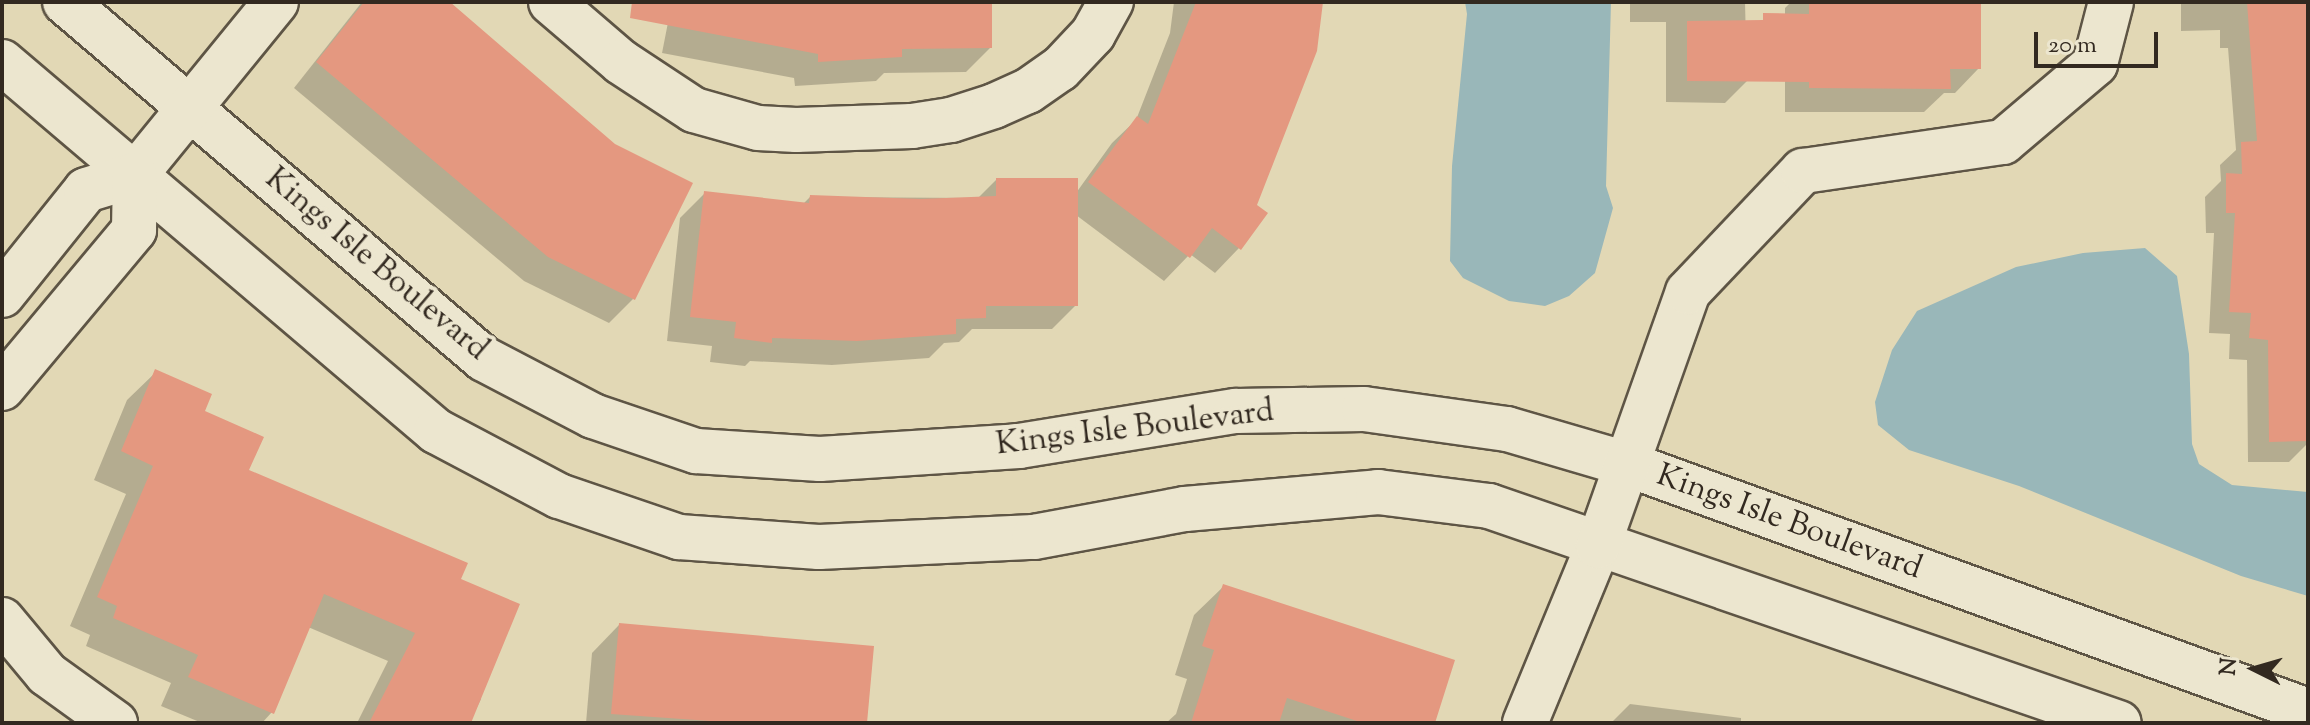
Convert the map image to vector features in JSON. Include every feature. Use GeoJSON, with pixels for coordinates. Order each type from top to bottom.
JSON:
{"type":"FeatureCollection","features":[{"type":"Feature","properties":{"kind":"street","name":"Kings Isle Boulevard"},"geometry":{"type":"LineString","coordinates":[[65,2],[484,359],[593,416],[696,451],[820,459],[1019,446],[1236,411],[1364,409],[1507,429],[1627,464],[2308,711]]}},
{"type":"Feature","properties":{"kind":"street"},"geometry":{"type":"LineString","coordinates":[[2,295],[86,190],[135,175],[276,2]]}},
{"type":"Feature","properties":{"kind":"street"},"geometry":{"type":"LineString","coordinates":[[551,2],[621,62],[694,110],[758,128],[796,130],[912,126],[951,120],[994,106],[1028,91],[1060,69],[1093,34],[1111,2]]}},
{"type":"Feature","properties":{"kind":"street"},"geometry":{"type":"LineString","coordinates":[[1525,723],[1598,546],[1688,292],[1803,171],[2003,142],[2095,64],[2111,2]]}},
{"type":"Feature","properties":{"kind":"street"},"geometry":{"type":"LineString","coordinates":[[2,62],[436,431],[559,496],[679,537],[819,547],[1034,537],[1185,509],[1378,492],[1489,506],[2119,723]]}},
{"type":"Feature","properties":{"kind":"street"},"geometry":{"type":"LineString","coordinates":[[2,388],[134,230],[135,175]]}},
{"type":"Feature","properties":{"kind":"street"},"geometry":{"type":"LineString","coordinates":[[2,620],[47,674],[115,723]]}},
{"type":"Feature","properties":{"kind":"water"},"geometry":{"type":"Polygon","coordinates":[[[1465,2],[1611,2],[1606,186],[1613,208],[1595,273],[1569,296],[1545,306],[1509,301],[1463,278],[1450,261],[1452,166],[1467,14],[1465,2]]]}},
{"type":"Feature","properties":{"kind":"water"},"geometry":{"type":"Polygon","coordinates":[[[2145,248],[2177,276],[2189,354],[2192,444],[2199,464],[2232,485],[2308,492],[2308,596],[2241,576],[2019,486],[1909,450],[1878,425],[1875,402],[1892,350],[1917,311],[2016,267],[2083,253],[2145,248]]]}},
{"type":"Feature","properties":{"kind":"building"},"geometry":{"type":"Polygon","coordinates":[[[364,2],[450,2],[615,144],[693,183],[635,300],[548,257],[316,62],[364,2]]]}},
{"type":"Feature","properties":{"kind":"building"},"geometry":{"type":"Polygon","coordinates":[[[632,2],[992,2],[992,48],[902,49],[902,57],[818,62],[818,54],[630,18],[632,2]]]}},
{"type":"Feature","properties":{"kind":"building"},"geometry":{"type":"Polygon","coordinates":[[[1196,2],[1323,2],[1317,51],[1257,205],[1268,213],[1241,250],[1212,228],[1190,258],[1088,182],[1137,116],[1148,124],[1196,2]]]}},
{"type":"Feature","properties":{"kind":"building"},"geometry":{"type":"Polygon","coordinates":[[[1809,2],[1981,2],[1981,69],[1950,69],[1951,89],[1809,88],[1809,82],[1687,81],[1687,21],[1763,20],[1763,13],[1809,14],[1809,2]]]}},
{"type":"Feature","properties":{"kind":"building"},"geometry":{"type":"Polygon","coordinates":[[[2247,2],[2308,2],[2308,441],[2269,442],[2268,340],[2249,338],[2251,313],[2229,312],[2235,213],[2226,213],[2226,173],[2242,174],[2241,142],[2257,141],[2247,2]]]}},
{"type":"Feature","properties":{"kind":"building"},"geometry":{"type":"Polygon","coordinates":[[[996,178],[1078,178],[1078,306],[986,306],[986,318],[956,319],[956,334],[857,341],[772,338],[772,343],[734,338],[736,322],[690,317],[704,191],[809,203],[810,195],[921,199],[996,196],[996,178]]]}},
{"type":"Feature","properties":{"kind":"building"},"geometry":{"type":"Polygon","coordinates":[[[155,369],[212,394],[205,411],[264,437],[249,470],[468,563],[461,579],[520,604],[471,723],[369,723],[415,633],[324,594],[274,714],[188,677],[198,655],[113,618],[117,606],[97,597],[153,466],[121,451],[155,369]]]}},
{"type":"Feature","properties":{"kind":"building"},"geometry":{"type":"Polygon","coordinates":[[[1223,584],[1455,660],[1435,723],[1363,723],[1287,698],[1279,723],[1191,723],[1214,650],[1202,646],[1223,584]]]}},
{"type":"Feature","properties":{"kind":"building"},"geometry":{"type":"Polygon","coordinates":[[[619,623],[874,646],[867,723],[739,723],[611,714],[619,623]]]}}]}
